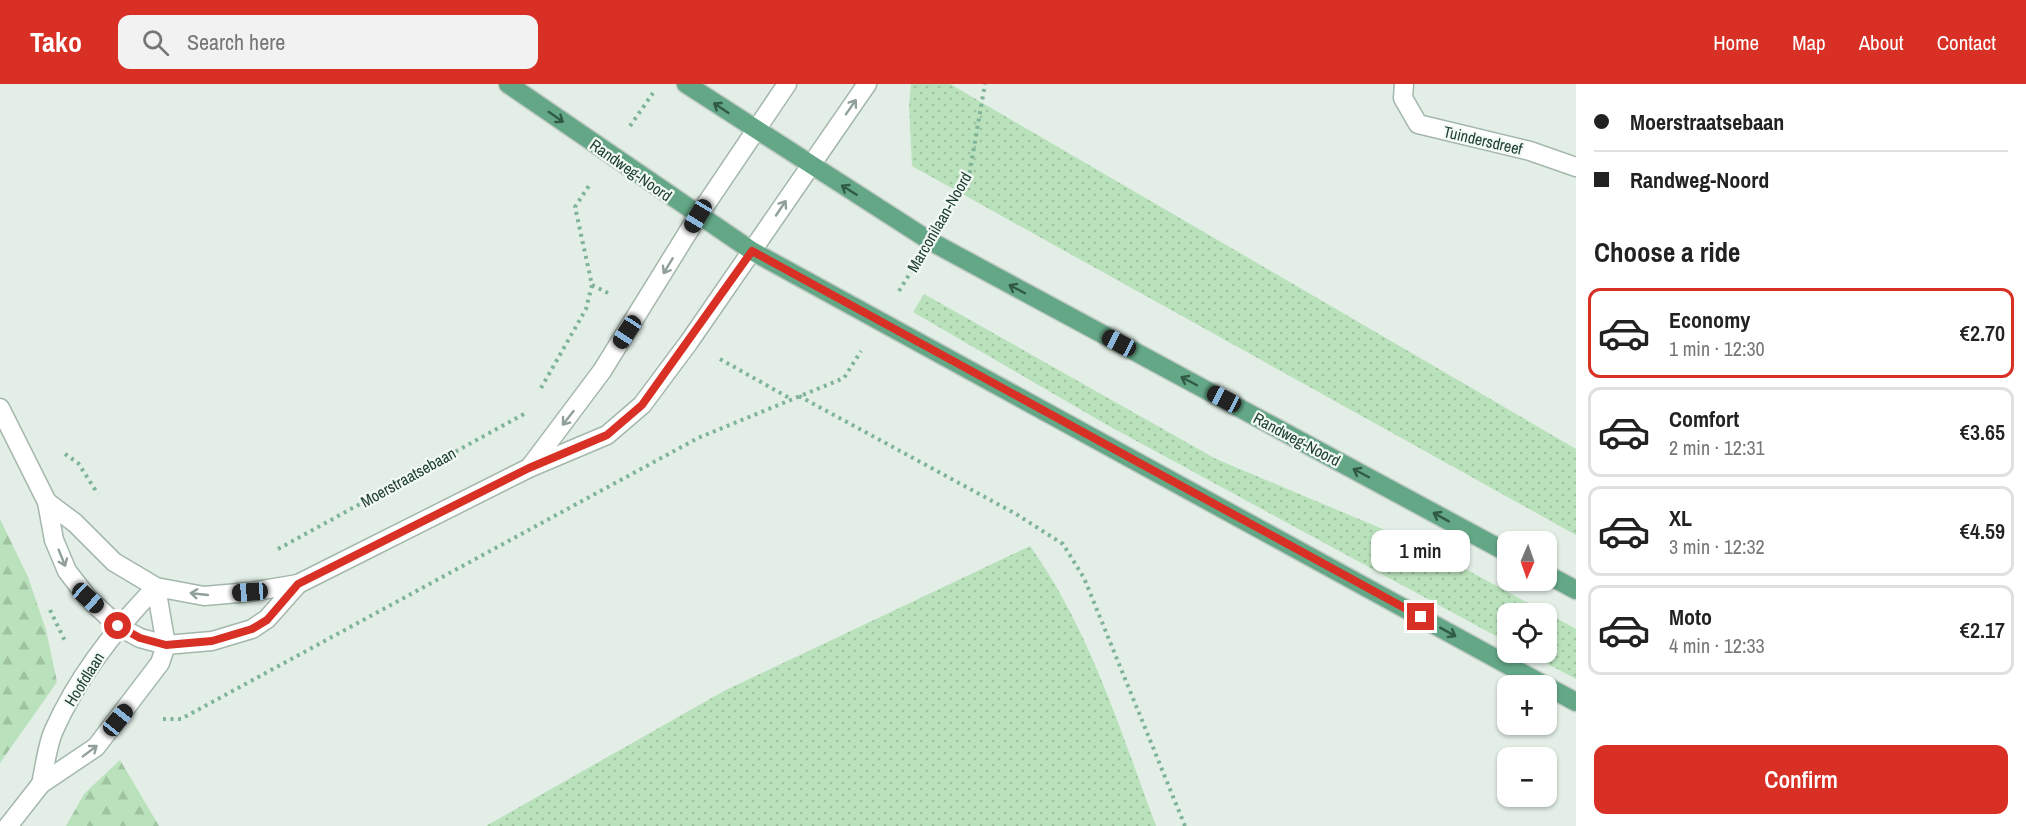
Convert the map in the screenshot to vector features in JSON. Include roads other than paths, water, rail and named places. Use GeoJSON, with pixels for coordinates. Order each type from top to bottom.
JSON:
{"type":"FeatureCollection","features":[{"type":"Feature","properties":{"kind":"main road","name":"Randweg-Noord"},"geometry":{"type":"LineString","coordinates":[[508,84],[752,251],[1526,675]]}},
{"type":"Feature","properties":{"kind":"main road","name":"Randweg-Noord"},"geometry":{"type":"LineString","coordinates":[[686,84],[930,241],[1497,547]]}},
{"type":"Feature","properties":{"kind":"main road"},"geometry":{"type":"LineString","coordinates":[[1557,580],[1576,590]]}},
{"type":"Feature","properties":{"kind":"main road","name":"Randweg-Noord"},"geometry":{"type":"LineString","coordinates":[[1557,692],[1576,702]]}},
{"type":"Feature","properties":{"kind":"street"},"geometry":{"type":"LineString","coordinates":[[529,468],[602,371],[698,216],[787,84]]}},
{"type":"Feature","properties":{"kind":"street"},"geometry":{"type":"LineString","coordinates":[[47,502],[75,523],[114,562],[156,587],[204,596],[250,592],[298,584],[529,468],[607,435],[642,405],[867,84]]}},
{"type":"Feature","properties":{"kind":"street","name":"Tuindersdreef"},"geometry":{"type":"LineString","coordinates":[[1403,91],[1418,124],[1530,151],[1576,167]]}},
{"type":"Feature","properties":{"kind":"street"},"geometry":{"type":"LineString","coordinates":[[0,408],[47,502],[54,540],[67,571],[88,598],[118,626],[140,638],[166,645],[212,641],[252,629],[267,620],[298,584]]}},
{"type":"Feature","properties":{"kind":"street"},"geometry":{"type":"LineString","coordinates":[[156,587],[166,645]]}},
{"type":"Feature","properties":{"kind":"street","name":"Hoofdlaan"},"geometry":{"type":"LineString","coordinates":[[41,784],[53,731],[118,626],[156,587]]}},
{"type":"Feature","properties":{"kind":"street","name":"Hoofdlaan"},"geometry":{"type":"LineString","coordinates":[[8,826],[41,784],[96,747],[160,663],[166,645]]}}]}
